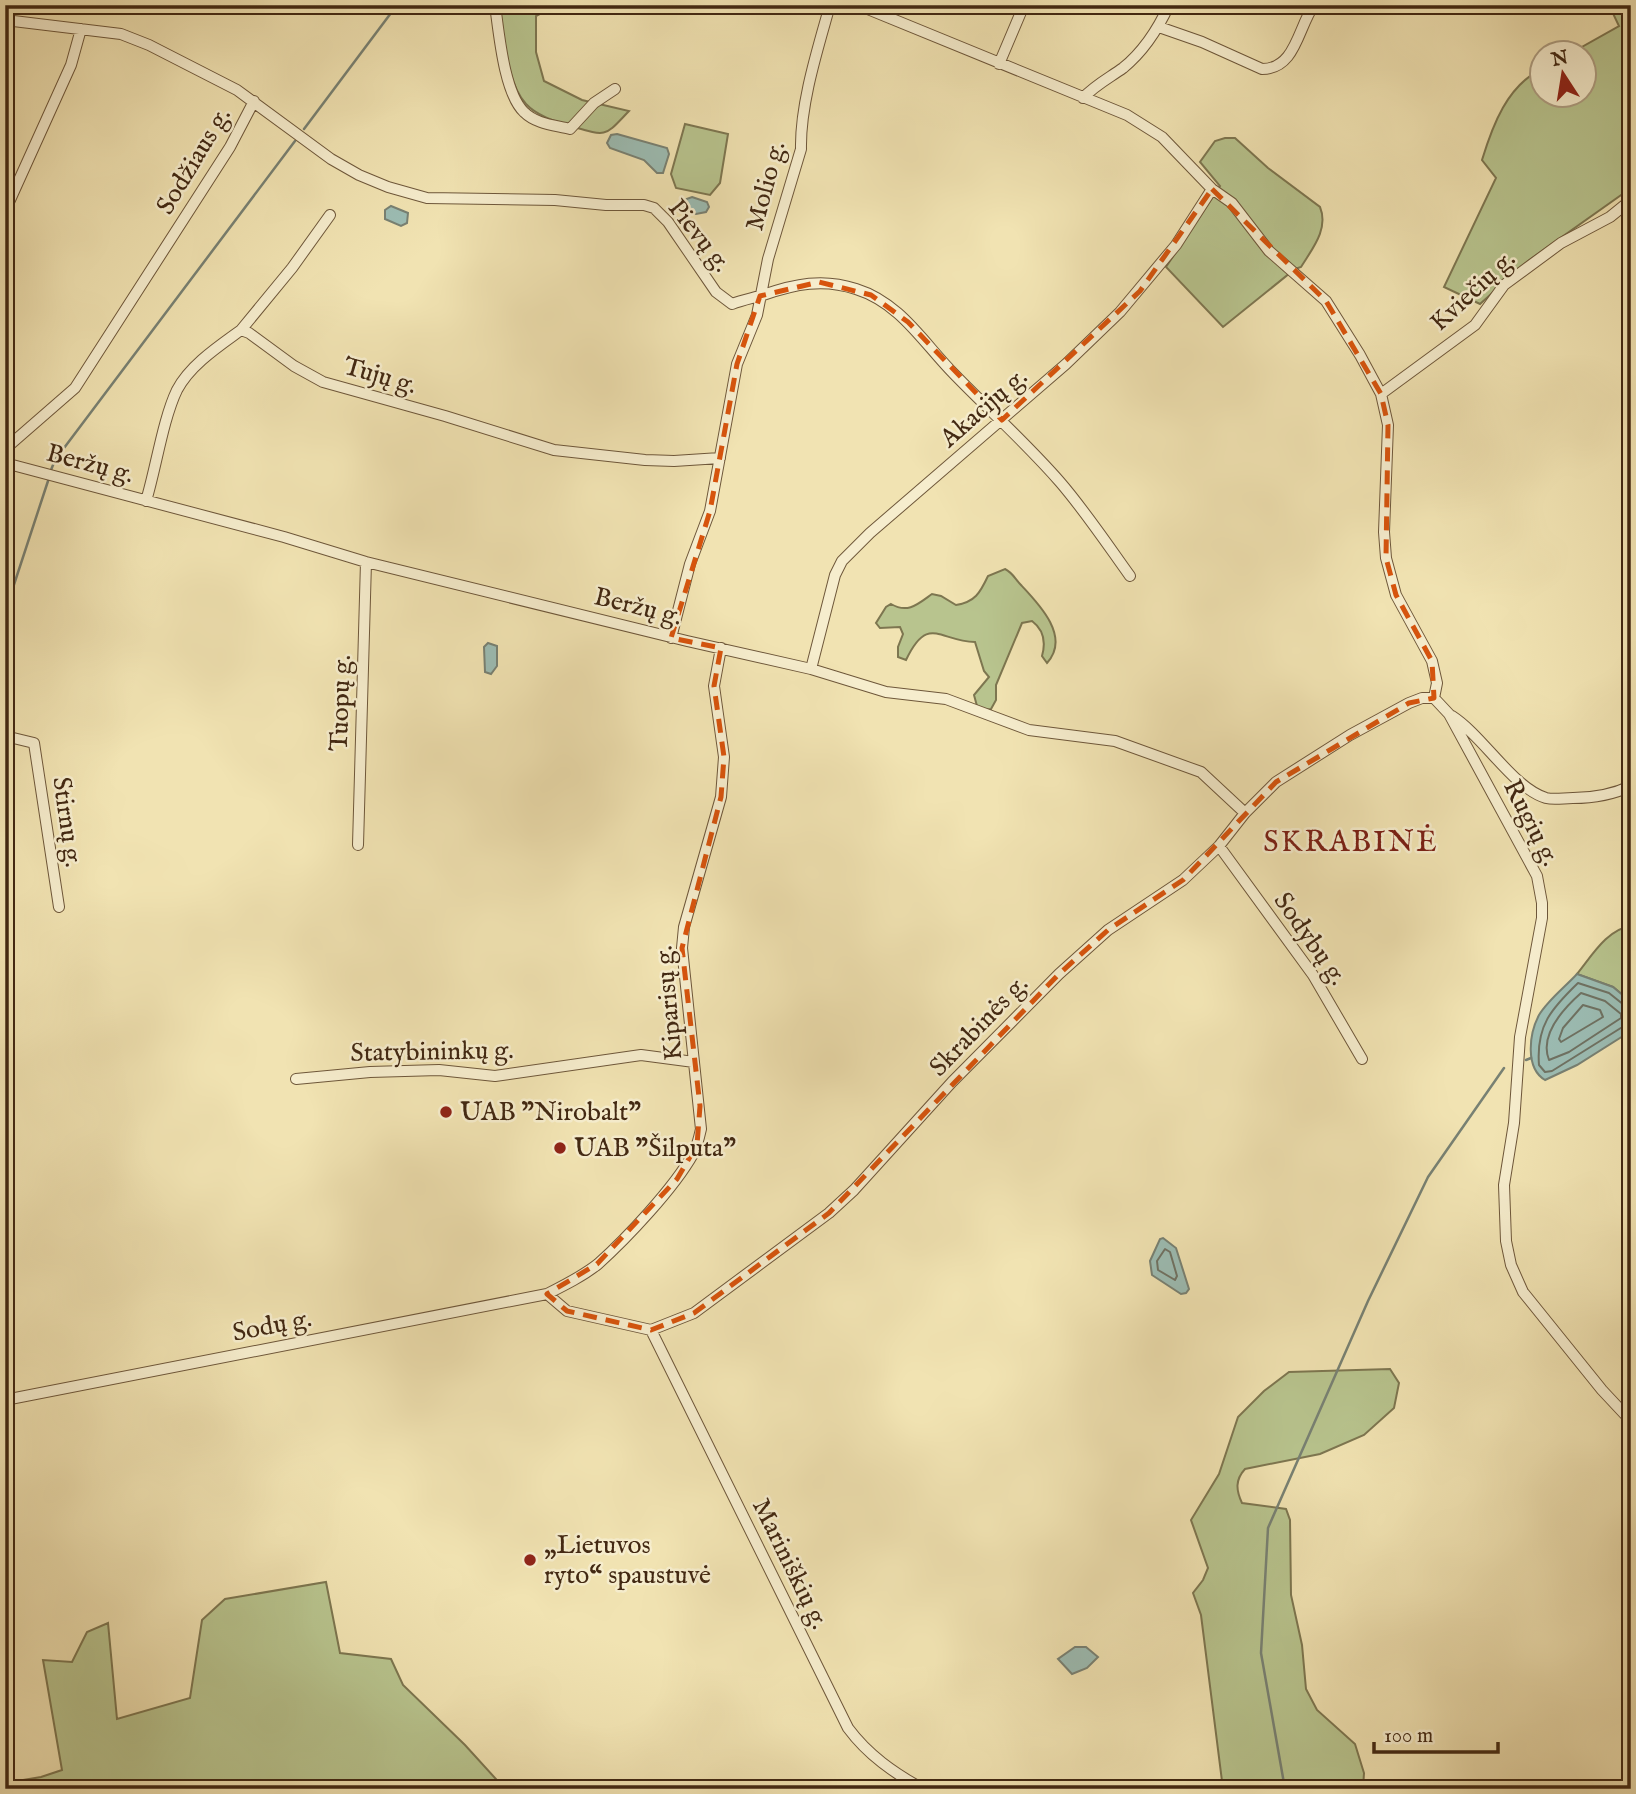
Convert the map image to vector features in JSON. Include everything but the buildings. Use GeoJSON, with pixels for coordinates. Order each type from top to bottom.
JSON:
{"type":"FeatureCollection","features":[{"type":"Feature","properties":{"kind":"street"},"geometry":{"type":"LineString","coordinates":[[495,5],[510,88],[519,106],[530,117],[570,129],[594,103],[615,89]]}},
{"type":"Feature","properties":{"kind":"street","name":"Molio g."},"geometry":{"type":"LineString","coordinates":[[671,638],[690,564],[710,511],[737,363],[757,315],[768,259],[801,149],[801,134],[817,51],[830,5]]}},
{"type":"Feature","properties":{"kind":"street"},"geometry":{"type":"LineString","coordinates":[[859,5],[1145,124],[1163,137],[1212,188],[1232,203],[1269,251],[1326,301],[1381,394],[1388,425],[1384,532],[1386,558],[1396,595],[1432,661],[1437,682],[1434,698]]}},
{"type":"Feature","properties":{"kind":"street"},"geometry":{"type":"LineString","coordinates":[[999,64],[1024,5]]}},
{"type":"Feature","properties":{"kind":"street"},"geometry":{"type":"LineString","coordinates":[[1083,98],[1092,88],[1124,67],[1147,44],[1169,5]]}},
{"type":"Feature","properties":{"kind":"street"},"geometry":{"type":"LineString","coordinates":[[1159,27],[1202,42],[1262,69],[1270,69],[1278,67],[1289,56],[1314,5]]}},
{"type":"Feature","properties":{"kind":"street","name":"Sodžiaus g."},"geometry":{"type":"LineString","coordinates":[[5,20],[121,34],[149,45],[254,101],[230,148],[75,388],[5,449]]}},
{"type":"Feature","properties":{"kind":"street"},"geometry":{"type":"LineString","coordinates":[[5,206],[71,65],[81,29]]}},
{"type":"Feature","properties":{"kind":"street","name":"Pievų g."},"geometry":{"type":"LineString","coordinates":[[254,101],[304,140],[359,175],[427,198],[555,200],[606,205],[644,205],[654,208],[668,222],[716,292],[732,304],[795,284],[819,282],[856,288],[871,295],[892,307],[908,322],[956,376],[1002,420],[1083,510],[1130,576]]}},
{"type":"Feature","properties":{"kind":"street","name":"Akacijų g."},"geometry":{"type":"LineString","coordinates":[[811,669],[835,575],[842,561],[870,533],[1066,364],[1134,298],[1176,246],[1212,188]]}},
{"type":"Feature","properties":{"kind":"street","name":"Kviečių g."},"geometry":{"type":"LineString","coordinates":[[1381,394],[1475,324],[1504,285],[1561,243],[1610,217],[1631,200]]}},
{"type":"Feature","properties":{"kind":"street"},"geometry":{"type":"LineString","coordinates":[[146,501],[178,389],[187,376],[216,348],[241,330],[292,268],[330,215]]}},
{"type":"Feature","properties":{"kind":"street","name":"Tujų g."},"geometry":{"type":"LineString","coordinates":[[241,330],[309,376],[323,382],[444,415],[554,450],[655,461],[720,458]]}},
{"type":"Feature","properties":{"kind":"street","name":"Beržų g."},"geometry":{"type":"LineString","coordinates":[[5,463],[285,537],[366,562],[671,638],[811,669],[886,692],[946,699],[1029,730],[1115,741],[1201,772],[1245,813]]}},
{"type":"Feature","properties":{"kind":"street","name":"Tuopų g."},"geometry":{"type":"LineString","coordinates":[[358,845],[366,562]]}},
{"type":"Feature","properties":{"kind":"street","name":"Kiparisų g."},"geometry":{"type":"LineString","coordinates":[[547,1294],[597,1264],[677,1178],[694,1153],[701,1129],[682,948],[684,928],[721,797],[724,757],[714,686],[721,648]]}},
{"type":"Feature","properties":{"kind":"street","name":"Skrabinės g."},"geometry":{"type":"LineString","coordinates":[[651,1330],[694,1313],[829,1213],[854,1190],[952,1082],[1059,974],[1108,930],[1183,880],[1219,846],[1245,813],[1276,782],[1331,746],[1409,703],[1422,698],[1434,698]]}},
{"type":"Feature","properties":{"kind":"street","name":"Rugių g."},"geometry":{"type":"LineString","coordinates":[[1434,698],[1449,714],[1537,876],[1542,902],[1542,918],[1520,1037],[1514,1123],[1504,1185],[1506,1241],[1511,1265],[1523,1292],[1602,1390],[1631,1421]]}},
{"type":"Feature","properties":{"kind":"street"},"geometry":{"type":"LineString","coordinates":[[1449,714],[1470,730],[1525,786],[1548,799],[1607,795],[1631,786]]}},
{"type":"Feature","properties":{"kind":"street","name":"Stirnų g."},"geometry":{"type":"LineString","coordinates":[[5,736],[34,743],[59,907]]}},
{"type":"Feature","properties":{"kind":"street","name":"Sodybų g."},"geometry":{"type":"LineString","coordinates":[[1219,846],[1313,975],[1362,1059]]}},
{"type":"Feature","properties":{"kind":"street","name":"Statybininkų g."},"geometry":{"type":"LineString","coordinates":[[296,1079],[370,1072],[439,1070],[495,1076],[641,1055],[694,1062]]}},
{"type":"Feature","properties":{"kind":"street"},"geometry":{"type":"LineString","coordinates":[[547,1294],[567,1311],[651,1330]]}},
{"type":"Feature","properties":{"kind":"street","name":"Sodų g."},"geometry":{"type":"LineString","coordinates":[[5,1401],[547,1294]]}},
{"type":"Feature","properties":{"kind":"street","name":"Mariniškių g."},"geometry":{"type":"LineString","coordinates":[[651,1330],[848,1728],[863,1749],[923,1789]]}},
{"type":"Feature","properties":{"kind":"street"},"geometry":{"type":"LineString","coordinates":[[895,1789],[903,1778]]}},
{"type":"Feature","properties":{"kind":"highlighted area"},"geometry":{"type":"Polygon","coordinates":[[[1212,189],[1326,301],[1381,394],[1388,425],[1386,558],[1396,595],[1432,661],[1434,698],[1409,703],[1276,782],[1183,880],[1108,930],[1059,974],[829,1213],[694,1313],[651,1330],[567,1311],[547,1294],[597,1264],[677,1179],[697,1145],[700,1106],[682,948],[721,797],[724,757],[714,686],[721,648],[671,638],[710,511],[737,364],[760,296],[819,282],[871,295],[908,322],[1002,420],[1140,291],[1212,189]]]}},
{"type":"Feature","properties":{"kind":"green space"},"geometry":{"type":"Polygon","coordinates":[[[498,5],[556,5],[536,16],[536,52],[544,81],[582,100],[629,111],[610,130],[600,133],[555,121],[531,109],[514,84],[498,5]]]}},
{"type":"Feature","properties":{"kind":"green space"},"geometry":{"type":"Polygon","coordinates":[[[1609,5],[1631,5],[1631,188],[1528,261],[1480,304],[1444,287],[1496,178],[1482,160],[1491,133],[1510,96],[1528,78],[1528,108],[1598,108],[1598,38],[1619,26],[1609,5]]]}},
{"type":"Feature","properties":{"kind":"green space"},"geometry":{"type":"Polygon","coordinates":[[[685,124],[728,134],[720,183],[710,195],[676,188],[671,174],[685,124]]]}},
{"type":"Feature","properties":{"kind":"green space"},"geometry":{"type":"Polygon","coordinates":[[[1235,138],[1268,168],[1320,207],[1322,223],[1318,238],[1301,267],[1223,327],[1166,267],[1220,186],[1200,162],[1215,141],[1235,138]]]}},
{"type":"Feature","properties":{"kind":"green space"},"geometry":{"type":"Polygon","coordinates":[[[1005,569],[1050,621],[1056,643],[1054,653],[1047,663],[1042,656],[1044,641],[1039,628],[1032,621],[1022,623],[996,685],[996,700],[991,709],[985,710],[977,706],[974,695],[989,677],[984,671],[975,642],[935,633],[928,634],[914,646],[906,660],[898,657],[898,647],[903,634],[900,627],[880,628],[876,623],[891,604],[908,608],[932,594],[956,605],[968,602],[979,592],[988,576],[1005,569]]]}},
{"type":"Feature","properties":{"kind":"green space"},"geometry":{"type":"Polygon","coordinates":[[[1631,926],[1631,1002],[1613,987],[1577,974],[1607,938],[1622,928],[1631,926]]]}},
{"type":"Feature","properties":{"kind":"green space"},"geometry":{"type":"Polygon","coordinates":[[[1390,1369],[1399,1383],[1394,1408],[1364,1435],[1320,1454],[1245,1469],[1239,1477],[1238,1485],[1242,1503],[1286,1509],[1290,1520],[1291,1595],[1302,1645],[1306,1689],[1317,1710],[1355,1744],[1364,1773],[1363,1789],[1223,1789],[1201,1615],[1193,1593],[1208,1568],[1191,1520],[1219,1474],[1238,1417],[1264,1391],[1289,1372],[1390,1369]]]}},
{"type":"Feature","properties":{"kind":"green space"},"geometry":{"type":"Polygon","coordinates":[[[326,1582],[340,1653],[391,1659],[403,1685],[465,1745],[505,1789],[5,1789],[5,1783],[41,1777],[62,1770],[43,1660],[72,1662],[87,1632],[108,1623],[117,1719],[190,1698],[202,1620],[225,1599],[326,1582]]]}},
{"type":"Feature","properties":{"kind":"water"},"geometry":{"type":"Polygon","coordinates":[[[617,134],[667,148],[669,154],[663,173],[657,173],[644,160],[610,148],[607,143],[611,135],[617,134]]]}},
{"type":"Feature","properties":{"kind":"water"},"geometry":{"type":"Polygon","coordinates":[[[692,197],[707,202],[709,207],[706,212],[696,214],[684,208],[684,200],[692,197]]]}},
{"type":"Feature","properties":{"kind":"water"},"geometry":{"type":"Polygon","coordinates":[[[391,206],[408,213],[407,223],[401,226],[385,219],[385,210],[391,206]]]}},
{"type":"Feature","properties":{"kind":"water"},"geometry":{"type":"Polygon","coordinates":[[[488,643],[497,646],[497,666],[491,674],[485,672],[484,647],[488,643]]]}},
{"type":"Feature","properties":{"kind":"water"},"geometry":{"type":"Polygon","coordinates":[[[1577,974],[1613,987],[1631,1002],[1631,1031],[1577,1065],[1545,1080],[1534,1067],[1532,1059],[1533,1031],[1543,1009],[1577,974]]]}},
{"type":"Feature","properties":{"kind":"water"},"geometry":{"type":"Polygon","coordinates":[[[1163,1238],[1176,1248],[1189,1289],[1186,1293],[1181,1294],[1152,1275],[1150,1261],[1160,1239],[1163,1238]]]}},
{"type":"Feature","properties":{"kind":"water"},"geometry":{"type":"Polygon","coordinates":[[[1075,1647],[1086,1647],[1098,1657],[1087,1668],[1072,1674],[1058,1659],[1075,1647]]]}},
{"type":"Feature","properties":{"kind":"waterway"},"geometry":{"type":"LineString","coordinates":[[304,129],[397,5]]}},
{"type":"Feature","properties":{"kind":"waterway"},"geometry":{"type":"LineString","coordinates":[[51,470],[55,460],[295,141]]}},
{"type":"Feature","properties":{"kind":"waterway"},"geometry":{"type":"LineString","coordinates":[[5,612],[48,481]]}},
{"type":"Feature","properties":{"kind":"waterway"},"geometry":{"type":"LineString","coordinates":[[1526,1060],[1531,1058]]}},
{"type":"Feature","properties":{"kind":"waterway"},"geometry":{"type":"LineString","coordinates":[[1285,1789],[1261,1653],[1268,1528],[1368,1301],[1428,1177],[1504,1068]]}},
{"type":"Feature","properties":{"kind":"place","name":"UAB \"Nirobalt\""},"geometry":{"type":"Point","coordinates":[446,1112]}},
{"type":"Feature","properties":{"kind":"place","name":"UAB \"Šilputa\""},"geometry":{"type":"Point","coordinates":[560,1148]}},
{"type":"Feature","properties":{"kind":"place","name":"„Lietuvos ryto“ spaustuvė"},"geometry":{"type":"Point","coordinates":[530,1560]}},
{"type":"Feature","properties":{"kind":"district","name":"SKRABINĖ"},"geometry":{"type":"Point","coordinates":[1351,843]}}]}
